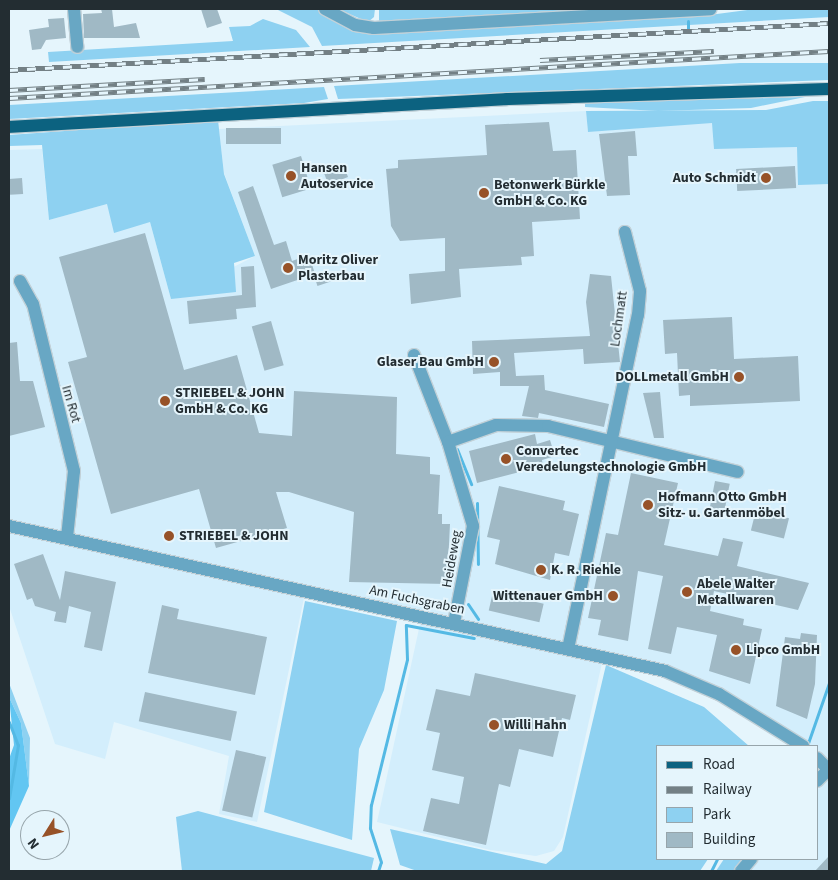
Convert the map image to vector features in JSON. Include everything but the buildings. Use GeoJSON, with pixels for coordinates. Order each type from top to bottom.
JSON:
{"type":"FeatureCollection","features":[{"type":"Feature","properties":{"kind":"main road"},"geometry":{"type":"LineString","coordinates":[[9,127],[507,99],[825,89]]}},
{"type":"Feature","properties":{"kind":"street"},"geometry":{"type":"LineString","coordinates":[[74,9],[77,47]]}},
{"type":"Feature","properties":{"kind":"street"},"geometry":{"type":"LineString","coordinates":[[325,9],[355,25],[374,28],[710,9]]}},
{"type":"Feature","properties":{"kind":"street","name":"Lochmatt"},"geometry":{"type":"LineString","coordinates":[[568,649],[640,291],[625,232]]}},
{"type":"Feature","properties":{"kind":"street","name":"Im Rot"},"geometry":{"type":"LineString","coordinates":[[20,281],[33,304],[74,471],[67,538]]}},
{"type":"Feature","properties":{"kind":"street","name":"Heideweg"},"geometry":{"type":"LineString","coordinates":[[414,355],[448,442],[473,526],[454,623]]}},
{"type":"Feature","properties":{"kind":"street"},"geometry":{"type":"LineString","coordinates":[[448,442],[496,426],[519,424],[611,440],[738,472]]}},
{"type":"Feature","properties":{"kind":"street","name":"Am Fuchsgraben"},"geometry":{"type":"LineString","coordinates":[[9,526],[665,671],[719,694],[801,745]]}},
{"type":"Feature","properties":{"kind":"street"},"geometry":{"type":"LineString","coordinates":[[818,757],[829,769],[818,780]]}},
{"type":"Feature","properties":{"kind":"street"},"geometry":{"type":"LineString","coordinates":[[741,871],[750,860]]}},
{"type":"Feature","properties":{"kind":"shaded area"},"geometry":{"type":"Polygon","coordinates":[[[586,111],[588,132],[829,113],[829,871],[736,871],[745,860],[818,860],[818,745],[792,745],[715,697],[665,677],[602,663],[563,837],[554,851],[536,856],[490,850],[377,822],[420,624],[304,598],[257,822],[219,814],[229,756],[114,722],[105,759],[55,744],[9,606],[9,150],[42,149],[49,220],[107,204],[150,222],[171,299],[255,256],[224,173],[219,129],[586,111]]]}},
{"type":"Feature","properties":{"kind":"shaded area"},"geometry":{"type":"Polygon","coordinates":[[[9,697],[21,723],[29,786],[9,831],[9,759],[14,745],[9,697]]]}},
{"type":"Feature","properties":{"kind":"green space"},"geometry":{"type":"Polygon","coordinates":[[[276,9],[318,9],[364,33],[694,17],[755,9],[829,9],[829,17],[322,46],[312,27],[276,9]]]}},
{"type":"Feature","properties":{"kind":"green space"},"geometry":{"type":"Polygon","coordinates":[[[338,9],[375,9],[374,17],[368,22],[338,9]]]}},
{"type":"Feature","properties":{"kind":"green space"},"geometry":{"type":"Polygon","coordinates":[[[379,9],[688,9],[379,26],[379,9]]]}},
{"type":"Feature","properties":{"kind":"green space"},"geometry":{"type":"Polygon","coordinates":[[[263,19],[296,30],[310,47],[49,62],[48,52],[233,41],[229,27],[250,26],[263,19]]]}},
{"type":"Feature","properties":{"kind":"green space"},"geometry":{"type":"Polygon","coordinates":[[[740,63],[829,63],[829,80],[338,99],[334,86],[740,63]]]}},
{"type":"Feature","properties":{"kind":"green space"},"geometry":{"type":"Polygon","coordinates":[[[324,87],[328,99],[304,103],[9,119],[9,105],[324,87]]]}},
{"type":"Feature","properties":{"kind":"green space"},"geometry":{"type":"Polygon","coordinates":[[[805,97],[751,108],[658,111],[585,107],[585,103],[805,97]]]}},
{"type":"Feature","properties":{"kind":"green space"},"geometry":{"type":"Polygon","coordinates":[[[813,101],[829,101],[829,184],[798,185],[797,147],[714,149],[712,123],[588,132],[586,111],[766,110],[813,101]]]}},
{"type":"Feature","properties":{"kind":"green space"},"geometry":{"type":"Polygon","coordinates":[[[218,120],[224,174],[255,256],[234,263],[236,292],[171,299],[150,222],[114,233],[107,204],[49,220],[42,145],[9,146],[9,135],[218,120]]]}},
{"type":"Feature","properties":{"kind":"green space"},"geometry":{"type":"Polygon","coordinates":[[[305,601],[397,621],[384,690],[359,749],[352,840],[264,812],[305,601]]]}},
{"type":"Feature","properties":{"kind":"green space"},"geometry":{"type":"Polygon","coordinates":[[[606,665],[704,707],[748,745],[656,745],[656,860],[707,860],[700,871],[417,871],[400,865],[390,829],[546,864],[562,851],[606,665]]]}},
{"type":"Feature","properties":{"kind":"green space"},"geometry":{"type":"Polygon","coordinates":[[[9,683],[30,738],[29,786],[21,723],[9,697],[9,683]]]}},
{"type":"Feature","properties":{"kind":"green space"},"geometry":{"type":"Polygon","coordinates":[[[198,811],[374,858],[371,871],[182,871],[176,817],[198,811]]]}},
{"type":"Feature","properties":{"kind":"green space"},"geometry":{"type":"Polygon","coordinates":[[[723,860],[745,860],[736,871],[716,871],[723,860]]]}},
{"type":"Feature","properties":{"kind":"waterway"},"geometry":{"type":"LineString","coordinates":[[688,21],[688,29]]}},
{"type":"Feature","properties":{"kind":"waterway"},"geometry":{"type":"LineString","coordinates":[[457,449],[471,484]]}},
{"type":"Feature","properties":{"kind":"waterway"},"geometry":{"type":"LineString","coordinates":[[477,503],[478,564]]}},
{"type":"Feature","properties":{"kind":"waterway"},"geometry":{"type":"LineString","coordinates":[[468,604],[478,619]]}},
{"type":"Feature","properties":{"kind":"waterway"},"geometry":{"type":"LineString","coordinates":[[378,871],[381,862],[370,828],[371,805],[407,659],[406,625],[474,638]]}},
{"type":"Feature","properties":{"kind":"waterway"},"geometry":{"type":"LineString","coordinates":[[807,745],[829,683]]}},
{"type":"Feature","properties":{"kind":"waterway"},"geometry":{"type":"LineString","coordinates":[[9,722],[18,745],[9,798]]}},
{"type":"Feature","properties":{"kind":"waterway"},"geometry":{"type":"LineString","coordinates":[[711,871],[716,860]]}},
{"type":"Feature","properties":{"kind":"railway"},"geometry":{"type":"LineString","coordinates":[[9,70],[829,23]]}},
{"type":"Feature","properties":{"kind":"railway"},"geometry":{"type":"LineString","coordinates":[[540,60],[714,51]]}},
{"type":"Feature","properties":{"kind":"railway"},"geometry":{"type":"LineString","coordinates":[[9,98],[829,51]]}},
{"type":"Feature","properties":{"kind":"railway"},"geometry":{"type":"LineString","coordinates":[[9,90],[205,79]]}},
{"type":"Feature","properties":{"kind":"place","name":"Hansen Autoservice"},"geometry":{"type":"Point","coordinates":[291,176]}},
{"type":"Feature","properties":{"kind":"place","name":"Auto Schmidt"},"geometry":{"type":"Point","coordinates":[766,178]}},
{"type":"Feature","properties":{"kind":"place","name":"Betonwerk Bürkle GmbH & Co. KG"},"geometry":{"type":"Point","coordinates":[484,193]}},
{"type":"Feature","properties":{"kind":"place","name":"Moritz Oliver Plasterbau"},"geometry":{"type":"Point","coordinates":[288,268]}},
{"type":"Feature","properties":{"kind":"place","name":"Glaser Bau GmbH"},"geometry":{"type":"Point","coordinates":[494,362]}},
{"type":"Feature","properties":{"kind":"place","name":"DOLLmetall GmbH"},"geometry":{"type":"Point","coordinates":[739,377]}},
{"type":"Feature","properties":{"kind":"place","name":"STRIEBEL & JOHN GmbH & Co. KG"},"geometry":{"type":"Point","coordinates":[165,401]}},
{"type":"Feature","properties":{"kind":"place","name":"Convertec Veredelungstechnologie GmbH"},"geometry":{"type":"Point","coordinates":[506,459]}},
{"type":"Feature","properties":{"kind":"place","name":"Hofmann Otto GmbH Sitz- u. Gartenmöbel"},"geometry":{"type":"Point","coordinates":[648,505]}},
{"type":"Feature","properties":{"kind":"place","name":"STRIEBEL & JOHN"},"geometry":{"type":"Point","coordinates":[169,536]}},
{"type":"Feature","properties":{"kind":"place","name":"K. R. Riehle"},"geometry":{"type":"Point","coordinates":[541,570]}},
{"type":"Feature","properties":{"kind":"place","name":"Abele Walter Metallwaren"},"geometry":{"type":"Point","coordinates":[687,592]}},
{"type":"Feature","properties":{"kind":"place","name":"Wittenauer GmbH"},"geometry":{"type":"Point","coordinates":[613,596]}},
{"type":"Feature","properties":{"kind":"place","name":"Lipco GmbH"},"geometry":{"type":"Point","coordinates":[736,650]}},
{"type":"Feature","properties":{"kind":"place","name":"Willi Hahn"},"geometry":{"type":"Point","coordinates":[494,725]}}]}
